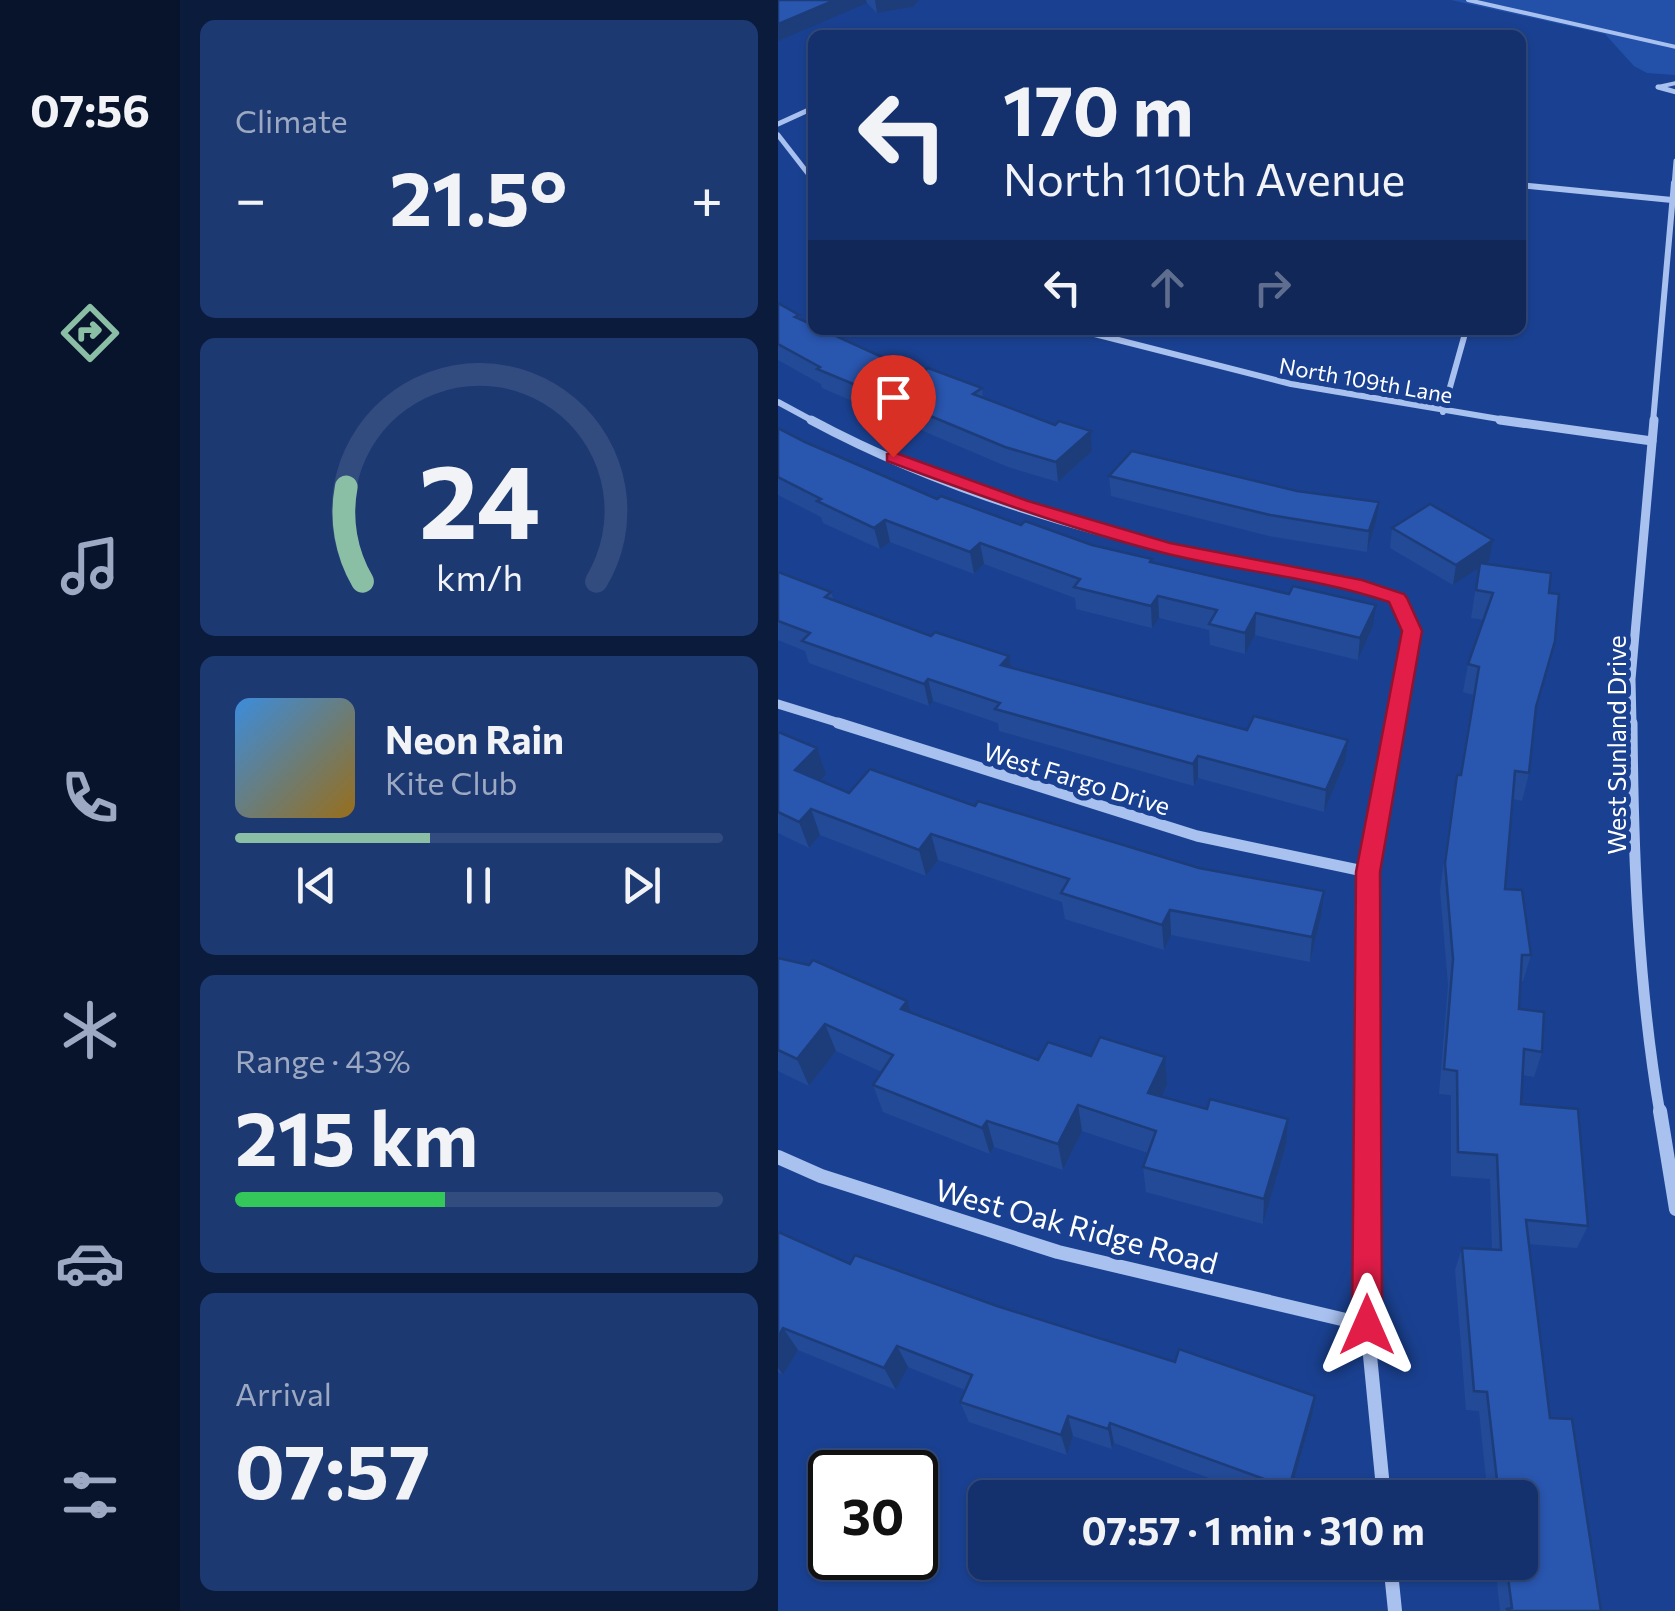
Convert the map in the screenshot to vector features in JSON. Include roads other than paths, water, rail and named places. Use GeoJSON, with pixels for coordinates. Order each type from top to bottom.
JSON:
{"type":"FeatureCollection","features":[{"type":"Feature","properties":{"kind":"street"},"geometry":{"type":"LineString","coordinates":[[1658,87],[1676,92]]}},
{"type":"Feature","properties":{"kind":"street"},"geometry":{"type":"LineString","coordinates":[[778,124],[808,110]]}},
{"type":"Feature","properties":{"kind":"street"},"geometry":{"type":"LineString","coordinates":[[778,135],[808,174]]}},
{"type":"Feature","properties":{"kind":"street","name":"West Sunland Drive"},"geometry":{"type":"LineString","coordinates":[[1676,160],[1670,294],[1652,442],[1631,680],[1633,828],[1647,1036],[1676,1209]]}},
{"type":"Feature","properties":{"kind":"street"},"geometry":{"type":"LineString","coordinates":[[1526,186],[1672,200]]}},
{"type":"Feature","properties":{"kind":"street","name":"North 109th Lane"},"geometry":{"type":"LineString","coordinates":[[1094,335],[1302,389],[1652,442]]}},
{"type":"Feature","properties":{"kind":"street"},"geometry":{"type":"LineString","coordinates":[[1443,412],[1465,335]]}},
{"type":"Feature","properties":{"kind":"street"},"geometry":{"type":"LineString","coordinates":[[778,402],[847,439],[1054,516],[1168,548],[1362,586],[1397,598],[1412,631],[1368,872],[1367,1325],[1382,1480]]}},
{"type":"Feature","properties":{"kind":"street","name":"West Fargo Drive"},"geometry":{"type":"LineString","coordinates":[[778,704],[1197,836],[1368,872]]}},
{"type":"Feature","properties":{"kind":"street","name":"West Oak Ridge Road"},"geometry":{"type":"LineString","coordinates":[[778,1157],[821,1176],[1058,1252],[1367,1325]]}},
{"type":"Feature","properties":{"kind":"street"},"geometry":{"type":"LineString","coordinates":[[1392,1580],[1395,1611]]}},
{"type":"Feature","properties":{"kind":"lane"},"geometry":{"type":"LineString","coordinates":[[1468,0],[1676,47]]}},
{"type":"Feature","properties":{"kind":"lane"},"geometry":{"type":"LineString","coordinates":[[1658,87],[1676,82]]}}]}
